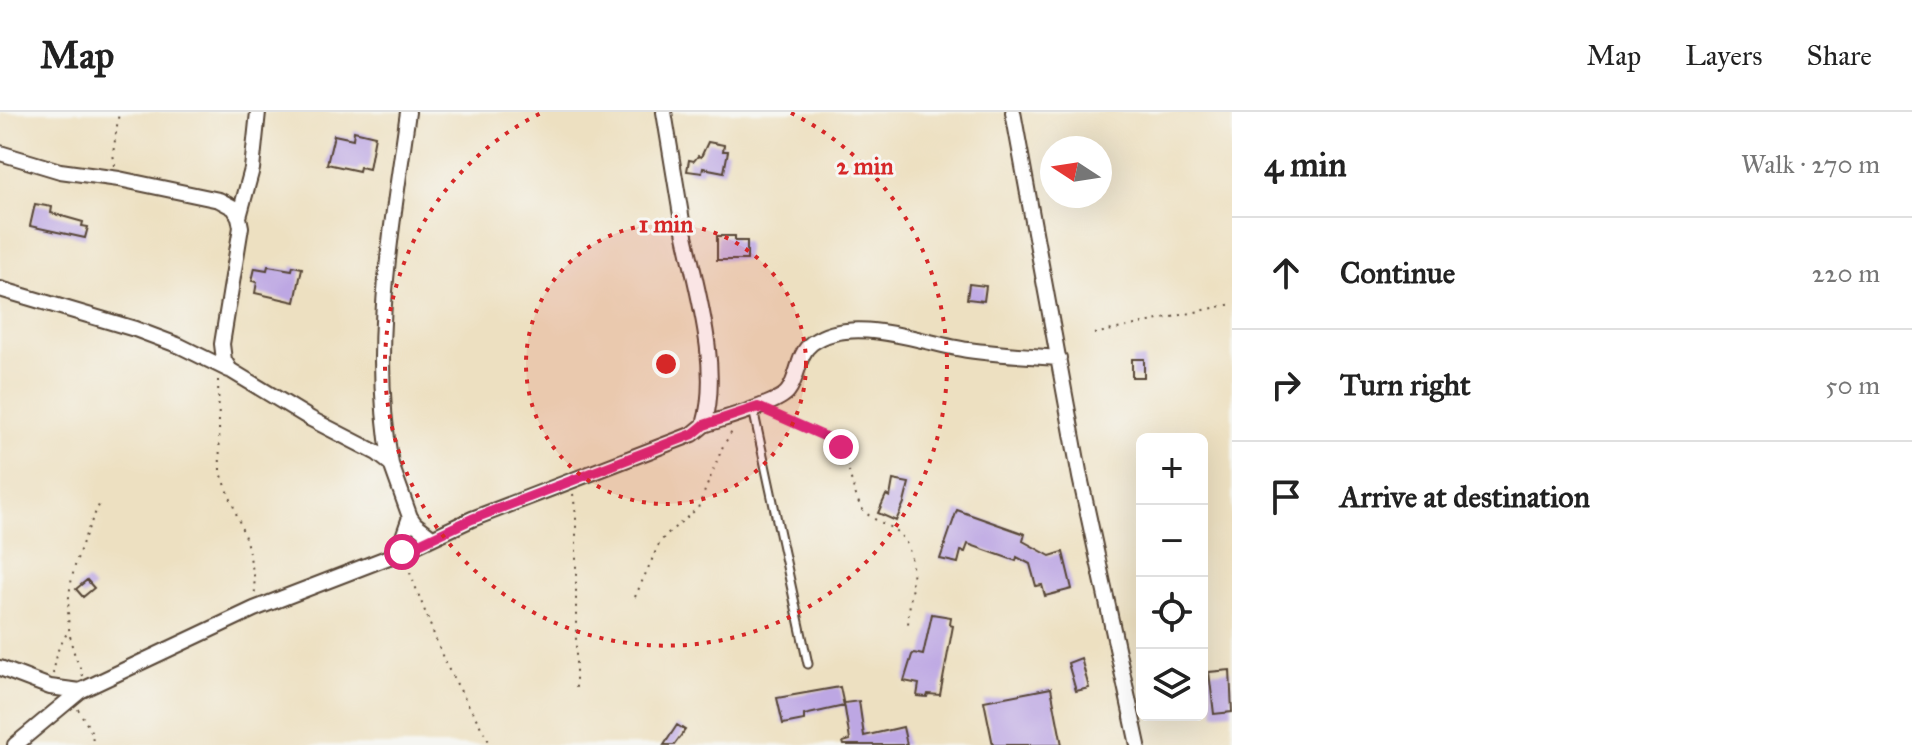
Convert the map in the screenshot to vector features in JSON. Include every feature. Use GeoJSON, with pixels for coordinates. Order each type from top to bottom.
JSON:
{"type":"FeatureCollection","features":[{"type":"Feature","properties":{"kind":"street"},"geometry":{"type":"LineString","coordinates":[[239,217],[247,195],[258,112]]}},
{"type":"Feature","properties":{"kind":"street"},"geometry":{"type":"LineString","coordinates":[[408,112],[381,333],[381,396],[391,464],[410,517],[432,537]]}},
{"type":"Feature","properties":{"kind":"street"},"geometry":{"type":"LineString","coordinates":[[664,112],[699,292],[711,388],[704,425]]}},
{"type":"Feature","properties":{"kind":"street"},"geometry":{"type":"LineString","coordinates":[[1013,112],[1080,477],[1138,745]]}},
{"type":"Feature","properties":{"kind":"street"},"geometry":{"type":"LineString","coordinates":[[0,153],[60,171],[119,179],[219,200],[234,208],[241,227],[222,344],[225,368]]}},
{"type":"Feature","properties":{"kind":"street"},"geometry":{"type":"LineString","coordinates":[[219,200],[247,195]]}},
{"type":"Feature","properties":{"kind":"street"},"geometry":{"type":"LineString","coordinates":[[0,289],[135,329],[180,346],[225,368],[311,419],[362,443],[391,464]]}},
{"type":"Feature","properties":{"kind":"street"},"geometry":{"type":"LineString","coordinates":[[15,745],[79,693],[254,609],[693,434],[704,425],[783,397],[790,389],[804,352],[812,343],[826,336],[849,331],[899,334],[976,351],[1059,358]]}},
{"type":"Feature","properties":{"kind":"street"},"geometry":{"type":"LineString","coordinates":[[400,553],[410,517]]}},
{"type":"Feature","properties":{"kind":"street"},"geometry":{"type":"LineString","coordinates":[[0,668],[50,687],[79,693]]}},
{"type":"Feature","properties":{"kind":"lane"},"geometry":{"type":"LineString","coordinates":[[752,409],[808,664]]}},
{"type":"Feature","properties":{"kind":"path"},"geometry":{"type":"LineString","coordinates":[[119,112],[113,154],[119,179]]}},
{"type":"Feature","properties":{"kind":"path"},"geometry":{"type":"LineString","coordinates":[[1094,334],[1232,304]]}},
{"type":"Feature","properties":{"kind":"path"},"geometry":{"type":"LineString","coordinates":[[225,368],[217,397],[220,470],[251,560],[254,609]]}},
{"type":"Feature","properties":{"kind":"path"},"geometry":{"type":"LineString","coordinates":[[635,597],[660,542],[698,508],[723,446],[752,409],[835,441],[841,447],[863,511],[896,531],[909,548],[912,565],[908,628]]}},
{"type":"Feature","properties":{"kind":"path"},"geometry":{"type":"LineString","coordinates":[[572,481],[576,515],[576,690]]}},
{"type":"Feature","properties":{"kind":"path"},"geometry":{"type":"LineString","coordinates":[[94,745],[81,713],[69,630],[68,589],[81,544],[100,503]]}},
{"type":"Feature","properties":{"kind":"path"},"geometry":{"type":"LineString","coordinates":[[400,553],[445,663],[491,745]]}},
{"type":"Feature","properties":{"kind":"path"},"geometry":{"type":"LineString","coordinates":[[50,687],[58,650],[69,630]]}},
{"type":"Feature","properties":{"kind":"building"},"geometry":{"type":"Polygon","coordinates":[[[354,131],[375,136],[369,169],[360,167],[359,171],[327,164],[334,135],[353,139],[354,131]]]}},
{"type":"Feature","properties":{"kind":"building"},"geometry":{"type":"Polygon","coordinates":[[[708,142],[724,145],[723,151],[728,151],[724,172],[703,168],[702,173],[687,171],[689,160],[701,157],[708,142]]]}},
{"type":"Feature","properties":{"kind":"building"},"geometry":{"type":"Polygon","coordinates":[[[35,204],[52,207],[51,213],[83,222],[82,226],[88,227],[85,238],[30,226],[35,204]]]}},
{"type":"Feature","properties":{"kind":"building"},"geometry":{"type":"Polygon","coordinates":[[[717,236],[735,236],[735,241],[747,241],[747,260],[717,260],[717,236]]]}},
{"type":"Feature","properties":{"kind":"building"},"geometry":{"type":"Polygon","coordinates":[[[268,266],[292,270],[293,266],[302,268],[295,302],[255,293],[257,282],[252,281],[255,268],[267,270],[268,266]]]}},
{"type":"Feature","properties":{"kind":"building"},"geometry":{"type":"Polygon","coordinates":[[[969,284],[986,286],[984,301],[967,299],[969,284]]]}},
{"type":"Feature","properties":{"kind":"building"},"geometry":{"type":"Polygon","coordinates":[[[1132,359],[1144,359],[1144,377],[1132,377],[1132,359]]]}},
{"type":"Feature","properties":{"kind":"building"},"geometry":{"type":"Polygon","coordinates":[[[893,480],[909,483],[896,521],[878,513],[886,495],[890,497],[893,480]]]}},
{"type":"Feature","properties":{"kind":"building"},"geometry":{"type":"Polygon","coordinates":[[[957,510],[1025,534],[1023,541],[1050,556],[1063,552],[1072,589],[1045,596],[1042,585],[1036,586],[1030,564],[1017,557],[1016,561],[968,544],[965,552],[961,551],[958,563],[940,559],[957,510]]]}},
{"type":"Feature","properties":{"kind":"building"},"geometry":{"type":"Polygon","coordinates":[[[87,580],[94,588],[83,597],[76,589],[87,580]]]}},
{"type":"Feature","properties":{"kind":"building"},"geometry":{"type":"Polygon","coordinates":[[[932,614],[951,617],[950,625],[953,626],[940,695],[917,696],[919,684],[904,681],[912,655],[923,655],[932,614]]]}},
{"type":"Feature","properties":{"kind":"building"},"geometry":{"type":"Polygon","coordinates":[[[1081,658],[1089,688],[1076,691],[1068,663],[1081,658]]]}},
{"type":"Feature","properties":{"kind":"building"},"geometry":{"type":"Polygon","coordinates":[[[1230,670],[1232,712],[1214,714],[1209,672],[1230,670]]]}},
{"type":"Feature","properties":{"kind":"building"},"geometry":{"type":"Polygon","coordinates":[[[840,687],[844,706],[804,715],[804,720],[783,724],[777,698],[840,687]]]}},
{"type":"Feature","properties":{"kind":"building"},"geometry":{"type":"Polygon","coordinates":[[[1051,688],[1062,745],[993,745],[984,701],[1051,688]]]}},
{"type":"Feature","properties":{"kind":"building"},"geometry":{"type":"Polygon","coordinates":[[[859,701],[864,736],[903,727],[907,745],[844,745],[843,742],[850,740],[844,703],[859,701]]]}},
{"type":"Feature","properties":{"kind":"building"},"geometry":{"type":"Polygon","coordinates":[[[677,725],[685,730],[674,745],[664,745],[677,725]]]}},
{"type":"Feature","properties":{"kind":"route"},"geometry":{"type":"LineString","coordinates":[[402,552],[472,519],[693,434],[704,425],[758,407],[835,441],[841,447]]}}]}
